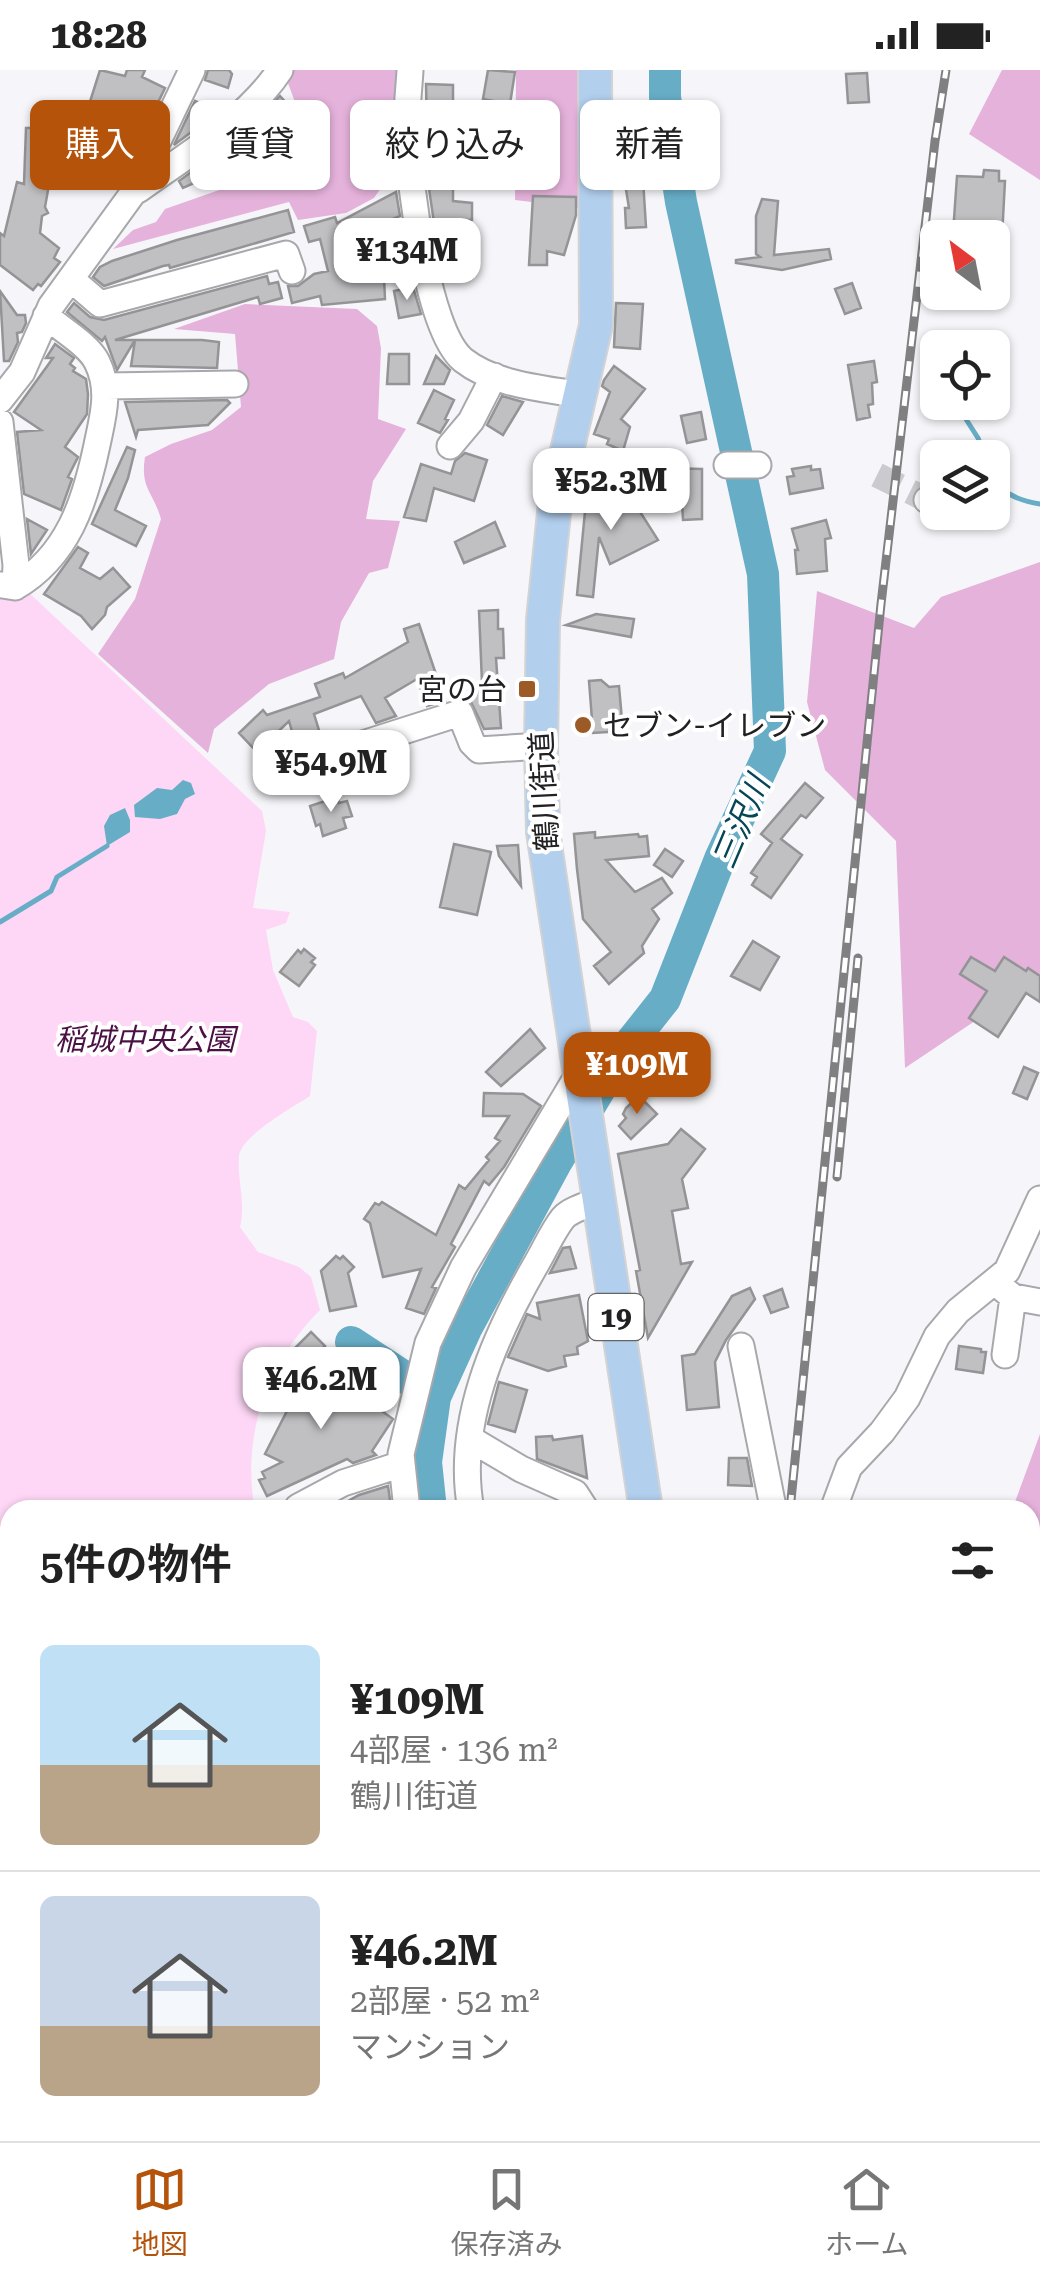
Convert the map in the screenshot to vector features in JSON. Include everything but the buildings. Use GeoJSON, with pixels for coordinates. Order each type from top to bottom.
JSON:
{"type":"FeatureCollection","features":[{"type":"Feature","properties":{"kind":"main road","name":"鶴川街道"},"geometry":{"type":"LineString","coordinates":[[595,70],[596,326],[555,503],[543,620],[540,746],[543,832],[644,1500]]}},
{"type":"Feature","properties":{"kind":"street"},"geometry":{"type":"LineString","coordinates":[[2,388],[22,372],[46,316],[134,193],[192,70]]}},
{"type":"Feature","properties":{"kind":"street"},"geometry":{"type":"LineString","coordinates":[[134,193],[214,135],[260,94],[280,70]]}},
{"type":"Feature","properties":{"kind":"street"},"geometry":{"type":"LineString","coordinates":[[410,70],[407,129],[414,202],[440,322],[454,350],[462,359],[494,376],[580,395]]}},
{"type":"Feature","properties":{"kind":"street"},"geometry":{"type":"LineString","coordinates":[[71,279],[100,304],[286,254],[292,271]]}},
{"type":"Feature","properties":{"kind":"street"},"geometry":{"type":"LineString","coordinates":[[8,586],[38,574],[72,528],[87,491],[106,404],[106,386],[96,358],[46,316]]}},
{"type":"Feature","properties":{"kind":"street"},"geometry":{"type":"LineString","coordinates":[[450,446],[470,421],[494,376]]}},
{"type":"Feature","properties":{"kind":"street"},"geometry":{"type":"LineString","coordinates":[[106,386],[234,384]]}},
{"type":"Feature","properties":{"kind":"street"},"geometry":{"type":"LineString","coordinates":[[0,422],[16,564],[8,586]]}},
{"type":"Feature","properties":{"kind":"street"},"geometry":{"type":"LineString","coordinates":[[726,465],[758,465]]}},
{"type":"Feature","properties":{"kind":"street"},"geometry":{"type":"LineString","coordinates":[[282,748],[303,763],[460,713],[472,743],[480,750],[540,746]]}},
{"type":"Feature","properties":{"kind":"street"},"geometry":{"type":"LineString","coordinates":[[406,1500],[401,1454],[422,1361],[463,1268],[578,1075]]}},
{"type":"Feature","properties":{"kind":"street"},"geometry":{"type":"LineString","coordinates":[[1005,1355],[1003,1290],[1007,1271],[1040,1199]]}},
{"type":"Feature","properties":{"kind":"street"},"geometry":{"type":"LineString","coordinates":[[471,1500],[476,1405],[486,1364],[504,1320],[565,1215],[598,1201]]}},
{"type":"Feature","properties":{"kind":"street"},"geometry":{"type":"LineString","coordinates":[[837,1500],[849,1467],[907,1398],[936,1336],[958,1311],[1003,1290],[1040,1302]]}},
{"type":"Feature","properties":{"kind":"street"},"geometry":{"type":"LineString","coordinates":[[741,1346],[772,1500]]}},
{"type":"Feature","properties":{"kind":"street"},"geometry":{"type":"LineString","coordinates":[[472,1440],[521,1469],[575,1493],[580,1500]]}},
{"type":"Feature","properties":{"kind":"street"},"geometry":{"type":"LineString","coordinates":[[310,1500],[343,1483],[402,1464]]}},
{"type":"Feature","properties":{"kind":"green space","name":"稲城中央公園"},"geometry":{"type":"Polygon","coordinates":[[[25,589],[262,811],[266,831],[253,908],[290,912],[286,923],[266,930],[273,970],[293,1017],[308,1022],[317,1031],[310,1096],[269,1123],[242,1148],[240,1227],[258,1252],[299,1267],[311,1277],[320,1310],[286,1353],[262,1402],[252,1455],[254,1500],[0,1500],[0,593],[25,589]]]}},
{"type":"Feature","properties":{"kind":"shaded area"},"geometry":{"type":"Polygon","coordinates":[[[283,70],[399,70],[399,100],[350,100],[350,190],[380,190],[374,198],[346,213],[298,220],[289,202],[113,249],[133,230],[156,222],[165,209],[219,190],[330,190],[330,100],[294,100],[283,70]]]}},
{"type":"Feature","properties":{"kind":"shaded area"},"geometry":{"type":"Polygon","coordinates":[[[516,70],[584,70],[583,100],[580,100],[581,208],[515,200],[515,190],[560,190],[560,100],[516,100],[516,70]]]}},
{"type":"Feature","properties":{"kind":"shaded area"},"geometry":{"type":"Polygon","coordinates":[[[1002,70],[1040,70],[1040,180],[969,134],[1002,70]]]}},
{"type":"Feature","properties":{"kind":"shaded area"},"geometry":{"type":"Polygon","coordinates":[[[245,304],[357,309],[377,326],[381,348],[378,419],[406,429],[373,481],[366,519],[400,521],[388,568],[369,573],[341,622],[334,659],[269,684],[214,729],[208,753],[98,654],[135,599],[161,519],[146,483],[145,457],[212,430],[241,407],[235,334],[174,329],[245,304]]]}},
{"type":"Feature","properties":{"kind":"shaded area"},"geometry":{"type":"Polygon","coordinates":[[[1040,562],[1040,985],[1030,984],[905,1068],[896,841],[825,770],[807,702],[817,591],[914,628],[941,597],[1040,562]]]}},
{"type":"Feature","properties":{"kind":"shaded area"},"geometry":{"type":"Polygon","coordinates":[[[1040,1434],[1040,1500],[1016,1500],[1040,1434]]]}},
{"type":"Feature","properties":{"kind":"water"},"geometry":{"type":"Polygon","coordinates":[[[183,780],[191,783],[195,794],[185,799],[177,814],[160,819],[135,817],[134,805],[157,788],[172,790],[183,780]]]}},
{"type":"Feature","properties":{"kind":"water"},"geometry":{"type":"Polygon","coordinates":[[[125,808],[130,832],[107,846],[104,826],[110,815],[125,808]]]}},
{"type":"Feature","properties":{"kind":"waterway","name":"三沢川"},"geometry":{"type":"LineString","coordinates":[[430,1500],[426,1462],[435,1397],[466,1329],[557,1161],[619,1057],[665,999],[720,859],[770,751],[763,574],[681,202],[665,97],[665,70]]}},
{"type":"Feature","properties":{"kind":"waterway"},"geometry":{"type":"LineString","coordinates":[[966,420],[979,440]]}},
{"type":"Feature","properties":{"kind":"waterway"},"geometry":{"type":"LineString","coordinates":[[1010,494],[1040,504]]}},
{"type":"Feature","properties":{"kind":"waterway"},"geometry":{"type":"LineString","coordinates":[[0,922],[51,891],[57,877],[107,846]]}},
{"type":"Feature","properties":{"kind":"waterway"},"geometry":{"type":"LineString","coordinates":[[351,1342],[435,1397]]}},
{"type":"Feature","properties":{"kind":"tunnel"},"geometry":{"type":"LineString","coordinates":[[877,475],[920,496]]}},
{"type":"Feature","properties":{"kind":"railway"},"geometry":{"type":"LineString","coordinates":[[791,1500],[881,604],[946,70]]}},
{"type":"Feature","properties":{"kind":"railway"},"geometry":{"type":"LineString","coordinates":[[837,1177],[858,958]]}},
{"type":"Feature","properties":{"kind":"place","name":"宮の台"},"geometry":{"type":"Point","coordinates":[527,689]}},
{"type":"Feature","properties":{"kind":"place","name":"セブン-イレブン"},"geometry":{"type":"Point","coordinates":[583,725]}}]}
